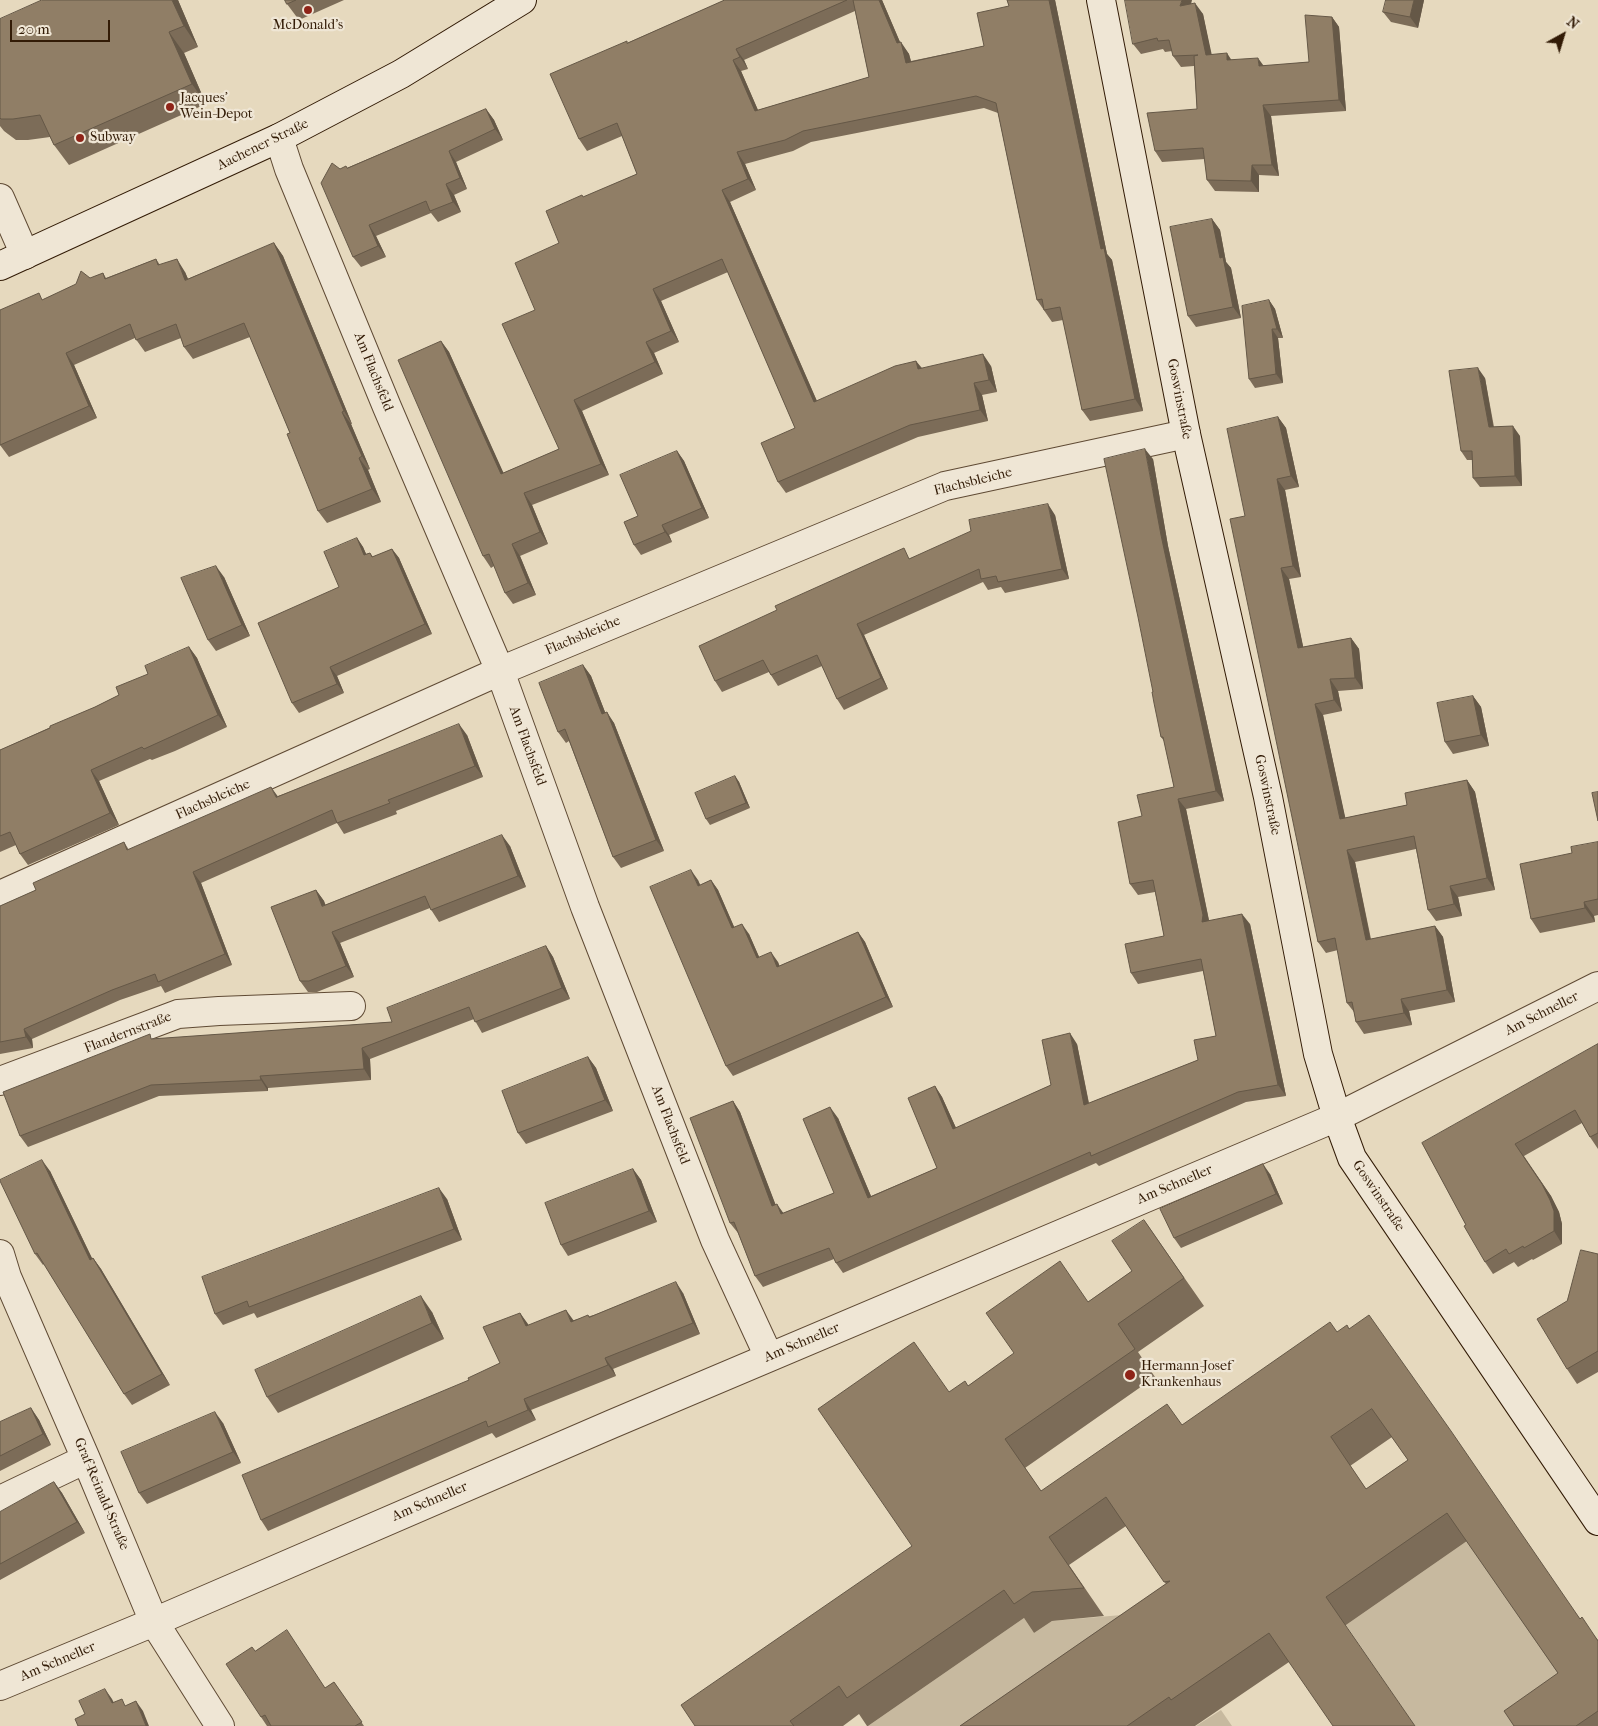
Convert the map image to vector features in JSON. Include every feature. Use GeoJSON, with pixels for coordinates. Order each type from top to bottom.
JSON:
{"type":"FeatureCollection","features":[{"type":"Feature","properties":{"kind":"street","name":"Goswinstraße"},"geometry":{"type":"LineString","coordinates":[[1101,0],[1186,434],[1268,797],[1318,1054],[1337,1117],[1352,1158],[1598,1521]]}},
{"type":"Feature","properties":{"kind":"street","name":"Aachener Straße"},"geometry":{"type":"LineString","coordinates":[[0,266],[278,138],[401,74],[519,2]]}},
{"type":"Feature","properties":{"kind":"street","name":"Am Flachsfeld"},"geometry":{"type":"LineString","coordinates":[[278,138],[387,407],[500,671],[585,907],[715,1240],[769,1357]]}},
{"type":"Feature","properties":{"kind":"street"},"geometry":{"type":"LineString","coordinates":[[0,198],[26,255]]}},
{"type":"Feature","properties":{"kind":"street","name":"Flachsbleiche"},"geometry":{"type":"LineString","coordinates":[[0,895],[500,671],[945,486],[1186,434]]}},
{"type":"Feature","properties":{"kind":"street","name":"Am Schneller"},"geometry":{"type":"LineString","coordinates":[[0,1686],[154,1622],[769,1357],[1337,1117],[1598,986]]}},
{"type":"Feature","properties":{"kind":"street","name":"Flandernstraße"},"geometry":{"type":"LineString","coordinates":[[0,1082],[178,1014],[351,1006]]}},
{"type":"Feature","properties":{"kind":"street","name":"Graf-Reinald-Straße"},"geometry":{"type":"LineString","coordinates":[[0,1254],[7,1277],[154,1622],[220,1726]]}},
{"type":"Feature","properties":{"kind":"street"},"geometry":{"type":"LineString","coordinates":[[0,1500],[86,1459]]}},
{"type":"Feature","properties":{"kind":"shaded area"},"geometry":{"type":"Polygon","coordinates":[[[1467,1541],[1560,1675],[1543,1726],[1415,1726],[1346,1625],[1467,1541]]]}},
{"type":"Feature","properties":{"kind":"shaded area"},"geometry":{"type":"Polygon","coordinates":[[[1145,1613],[1021,1726],[868,1726],[1024,1618],[1034,1633],[1052,1621],[1145,1613]]]}},
{"type":"Feature","properties":{"kind":"shaded area"},"geometry":{"type":"Polygon","coordinates":[[[1221,1710],[1232,1726],[1196,1726],[1221,1710]]]}},
{"type":"Feature","properties":{"kind":"building"},"geometry":{"type":"Polygon","coordinates":[[[42,0],[172,0],[184,26],[169,32],[192,84],[54,145],[40,115],[1,119],[0,19],[42,0]]]}},
{"type":"Feature","properties":{"kind":"building"},"geometry":{"type":"Polygon","coordinates":[[[285,0],[296,0],[287,4],[285,0]]]}},
{"type":"Feature","properties":{"kind":"building"},"geometry":{"type":"Polygon","coordinates":[[[725,0],[847,0],[736,49],[740,57],[733,60],[755,111],[869,77],[853,0],[879,0],[897,43],[901,42],[906,63],[984,46],[977,13],[1009,6],[1007,0],[1049,0],[1101,249],[1104,248],[1135,399],[1082,410],[1060,307],[1044,310],[1042,299],[1037,300],[996,103],[976,96],[803,131],[785,140],[737,152],[748,179],[722,190],[814,402],[895,366],[916,361],[918,369],[983,354],[989,380],[974,383],[980,410],[910,425],[778,482],[761,443],[795,428],[722,259],[653,289],[671,331],[646,342],[655,362],[574,400],[601,464],[524,493],[540,532],[512,544],[528,583],[505,593],[489,554],[483,556],[398,360],[441,341],[501,474],[559,449],[502,324],[535,310],[515,263],[559,243],[546,211],[637,174],[617,123],[579,139],[550,74],[725,0]]]}},
{"type":"Feature","properties":{"kind":"building"},"geometry":{"type":"Polygon","coordinates":[[[1125,0],[1182,0],[1180,6],[1195,3],[1206,55],[1227,53],[1227,60],[1258,58],[1259,66],[1309,62],[1305,15],[1332,17],[1339,100],[1263,105],[1272,165],[1252,165],[1251,181],[1207,180],[1203,148],[1155,151],[1147,113],[1197,109],[1194,56],[1198,55],[1173,56],[1169,40],[1158,41],[1157,38],[1133,44],[1125,0]]]}},
{"type":"Feature","properties":{"kind":"building"},"geometry":{"type":"Polygon","coordinates":[[[1386,0],[1414,0],[1410,17],[1383,12],[1386,0]]]}},
{"type":"Feature","properties":{"kind":"building"},"geometry":{"type":"Polygon","coordinates":[[[486,109],[495,129],[449,151],[460,178],[446,184],[453,202],[430,211],[426,201],[369,225],[378,246],[353,257],[321,183],[332,163],[340,169],[346,166],[347,168],[486,109]]]}},
{"type":"Feature","properties":{"kind":"building"},"geometry":{"type":"Polygon","coordinates":[[[1212,219],[1220,258],[1223,257],[1233,307],[1188,316],[1170,227],[1212,219]]]}},
{"type":"Feature","properties":{"kind":"building"},"geometry":{"type":"Polygon","coordinates":[[[274,243],[344,411],[342,412],[362,456],[359,458],[372,489],[318,511],[287,434],[290,433],[244,323],[184,347],[176,324],[136,340],[130,324],[66,353],[89,406],[0,445],[0,310],[39,293],[42,300],[76,284],[81,271],[90,278],[103,273],[105,279],[156,259],[158,265],[177,259],[185,280],[274,243]]]}},
{"type":"Feature","properties":{"kind":"building"},"geometry":{"type":"Polygon","coordinates":[[[1269,300],[1277,329],[1272,329],[1276,374],[1249,379],[1242,306],[1269,300]]]}},
{"type":"Feature","properties":{"kind":"building"},"geometry":{"type":"Polygon","coordinates":[[[1478,368],[1489,427],[1513,426],[1515,476],[1473,478],[1472,451],[1461,451],[1449,371],[1478,368]]]}},
{"type":"Feature","properties":{"kind":"building"},"geometry":{"type":"Polygon","coordinates":[[[1278,417],[1291,476],[1277,479],[1293,566],[1281,568],[1298,648],[1351,638],[1355,678],[1330,679],[1334,700],[1315,704],[1340,819],[1407,805],[1405,793],[1467,780],[1487,878],[1450,886],[1454,904],[1428,910],[1414,836],[1347,850],[1366,940],[1435,926],[1447,990],[1401,999],[1404,1013],[1356,1022],[1352,1002],[1347,1003],[1335,938],[1318,942],[1230,519],[1245,516],[1227,429],[1278,417]]]}},
{"type":"Feature","properties":{"kind":"building"},"geometry":{"type":"Polygon","coordinates":[[[1145,449],[1161,535],[1216,791],[1178,799],[1203,915],[1202,922],[1242,914],[1278,1085],[1238,1092],[1091,1156],[1090,1152],[836,1263],[829,1248],[755,1276],[734,1222],[730,1223],[690,1118],[733,1101],[772,1206],[777,1204],[781,1214],[834,1193],[803,1119],[830,1107],[868,1198],[937,1168],[908,1098],[935,1086],[953,1129],[1051,1085],[1042,1040],[1070,1033],[1084,1105],[1198,1060],[1194,1040],[1216,1036],[1201,959],[1131,973],[1125,944],[1164,936],[1153,880],[1130,884],[1118,822],[1142,816],[1137,795],[1174,787],[1163,737],[1161,737],[1138,617],[1104,459],[1145,449]]]}},
{"type":"Feature","properties":{"kind":"building"},"geometry":{"type":"Polygon","coordinates":[[[677,451],[702,508],[662,525],[665,532],[634,545],[624,522],[638,516],[620,475],[677,451]]]}},
{"type":"Feature","properties":{"kind":"building"},"geometry":{"type":"Polygon","coordinates":[[[1048,504],[1062,569],[998,582],[996,576],[981,579],[979,569],[857,624],[881,678],[837,699],[817,655],[771,675],[763,660],[715,681],[699,646],[777,610],[775,606],[904,548],[909,559],[971,531],[969,520],[1048,504]]]}},
{"type":"Feature","properties":{"kind":"building"},"geometry":{"type":"Polygon","coordinates":[[[357,538],[364,555],[370,553],[372,557],[392,549],[425,624],[330,667],[337,684],[292,703],[258,623],[339,587],[324,552],[357,538]]]}},
{"type":"Feature","properties":{"kind":"building"},"geometry":{"type":"Polygon","coordinates":[[[216,566],[242,625],[208,640],[181,578],[216,566]]]}},
{"type":"Feature","properties":{"kind":"building"},"geometry":{"type":"Polygon","coordinates":[[[189,647],[218,715],[144,749],[142,747],[91,770],[110,813],[20,854],[10,832],[0,836],[0,750],[119,695],[116,687],[148,674],[145,666],[189,647]]]}},
{"type":"Feature","properties":{"kind":"building"},"geometry":{"type":"Polygon","coordinates":[[[583,665],[602,714],[607,712],[656,840],[613,857],[565,729],[558,732],[539,683],[583,665]]]}},
{"type":"Feature","properties":{"kind":"building"},"geometry":{"type":"Polygon","coordinates":[[[1473,696],[1481,735],[1445,742],[1437,703],[1473,696]]]}},
{"type":"Feature","properties":{"kind":"building"},"geometry":{"type":"Polygon","coordinates":[[[459,724],[475,766],[388,800],[390,803],[337,823],[332,810],[193,872],[225,954],[158,982],[155,974],[112,990],[24,1029],[26,1037],[0,1042],[0,906],[36,890],[33,883],[124,842],[127,850],[271,787],[276,797],[459,724]]]}},
{"type":"Feature","properties":{"kind":"building"},"geometry":{"type":"Polygon","coordinates":[[[735,776],[746,803],[706,819],[695,793],[735,776]]]}},
{"type":"Feature","properties":{"kind":"building"},"geometry":{"type":"Polygon","coordinates":[[[1598,792],[1598,821],[1592,793],[1598,792]]]}},
{"type":"Feature","properties":{"kind":"building"},"geometry":{"type":"Polygon","coordinates":[[[502,835],[518,876],[431,910],[425,896],[332,932],[346,966],[309,981],[300,981],[271,907],[316,890],[322,906],[502,835]]]}},
{"type":"Feature","properties":{"kind":"building"},"geometry":{"type":"Polygon","coordinates":[[[1598,842],[1598,899],[1584,902],[1585,908],[1531,919],[1520,864],[1572,853],[1571,847],[1598,842]]]}},
{"type":"Feature","properties":{"kind":"building"},"geometry":{"type":"Polygon","coordinates":[[[691,870],[698,886],[711,880],[732,928],[742,924],[757,958],[771,952],[777,967],[858,932],[886,997],[726,1066],[650,887],[691,870]]]}},
{"type":"Feature","properties":{"kind":"building"},"geometry":{"type":"Polygon","coordinates":[[[546,946],[562,988],[475,1022],[469,1007],[362,1048],[364,1069],[260,1076],[261,1080],[151,1085],[20,1136],[3,1092],[150,1034],[151,1039],[392,1022],[387,1008],[546,946]]]}},
{"type":"Feature","properties":{"kind":"building"},"geometry":{"type":"Polygon","coordinates":[[[1598,1044],[1598,1133],[1590,1137],[1575,1110],[1515,1144],[1542,1184],[1550,1200],[1554,1211],[1554,1231],[1509,1254],[1506,1249],[1485,1262],[1464,1226],[1466,1225],[1422,1143],[1598,1044]]]}},
{"type":"Feature","properties":{"kind":"building"},"geometry":{"type":"Polygon","coordinates":[[[588,1057],[605,1100],[518,1133],[502,1091],[588,1057]]]}},
{"type":"Feature","properties":{"kind":"building"},"geometry":{"type":"Polygon","coordinates":[[[42,1160],[90,1260],[93,1258],[162,1374],[124,1394],[37,1253],[35,1254],[0,1181],[42,1160]]]}},
{"type":"Feature","properties":{"kind":"building"},"geometry":{"type":"Polygon","coordinates":[[[1263,1164],[1276,1194],[1174,1238],[1160,1209],[1263,1164]]]}},
{"type":"Feature","properties":{"kind":"building"},"geometry":{"type":"Polygon","coordinates":[[[633,1169],[649,1211],[561,1245],[545,1203],[633,1169]]]}},
{"type":"Feature","properties":{"kind":"building"},"geometry":{"type":"Polygon","coordinates":[[[439,1188],[454,1229],[249,1307],[247,1301],[215,1314],[202,1277],[439,1188]]]}},
{"type":"Feature","properties":{"kind":"building"},"geometry":{"type":"Polygon","coordinates":[[[1144,1220],[1184,1278],[1118,1324],[1135,1349],[1005,1439],[1041,1491],[1167,1404],[1182,1425],[1330,1322],[1337,1332],[1347,1325],[1349,1329],[1369,1315],[1580,1619],[1582,1617],[1598,1641],[1598,1711],[1576,1726],[1514,1726],[1504,1711],[1558,1673],[1447,1513],[1326,1597],[1415,1726],[1333,1726],[1269,1633],[1171,1700],[1169,1697],[1127,1726],[960,1726],[1170,1581],[1164,1582],[1106,1497],[1049,1537],[1084,1588],[1032,1592],[1014,1604],[1004,1590],[847,1698],[839,1686],[790,1721],[794,1726],[695,1726],[681,1705],[912,1546],[818,1409],[914,1342],[949,1392],[965,1381],[968,1386],[1014,1353],[986,1313],[1060,1261],[1088,1302],[1132,1271],[1112,1241],[1144,1220]],[[1372,1409],[1331,1437],[1366,1489],[1408,1460],[1372,1409]]]}},
{"type":"Feature","properties":{"kind":"building"},"geometry":{"type":"Polygon","coordinates":[[[1581,1250],[1598,1254],[1598,1351],[1567,1369],[1537,1319],[1567,1301],[1581,1250]]]}},
{"type":"Feature","properties":{"kind":"building"},"geometry":{"type":"Polygon","coordinates":[[[676,1282],[693,1323],[605,1358],[608,1365],[524,1399],[528,1410],[488,1427],[486,1421],[261,1520],[242,1475],[469,1380],[468,1378],[500,1363],[483,1327],[520,1313],[526,1326],[566,1310],[571,1322],[588,1315],[589,1317],[676,1282]]]}},
{"type":"Feature","properties":{"kind":"building"},"geometry":{"type":"Polygon","coordinates":[[[421,1296],[432,1323],[267,1397],[255,1370],[421,1296]]]}},
{"type":"Feature","properties":{"kind":"building"},"geometry":{"type":"Polygon","coordinates":[[[31,1408],[43,1434],[0,1456],[0,1422],[31,1408]]]}},
{"type":"Feature","properties":{"kind":"building"},"geometry":{"type":"Polygon","coordinates":[[[215,1412],[233,1452],[139,1493],[121,1452],[215,1412]]]}},
{"type":"Feature","properties":{"kind":"building"},"geometry":{"type":"Polygon","coordinates":[[[54,1482],[77,1522],[0,1564],[0,1512],[54,1482]]]}},
{"type":"Feature","properties":{"kind":"building"},"geometry":{"type":"Polygon","coordinates":[[[287,1630],[325,1688],[334,1682],[362,1722],[355,1726],[271,1726],[265,1715],[261,1717],[226,1664],[252,1647],[255,1651],[287,1630]]]}},
{"type":"Feature","properties":{"kind":"building"},"geometry":{"type":"Polygon","coordinates":[[[105,1689],[112,1703],[122,1699],[125,1706],[136,1701],[146,1726],[78,1726],[75,1719],[85,1714],[79,1701],[105,1689]]]}},
{"type":"Feature","properties":{"kind":"place","name":"McDonald's"},"geometry":{"type":"Point","coordinates":[308,10]}},
{"type":"Feature","properties":{"kind":"place","name":"Jacques' Wein-Depot"},"geometry":{"type":"Point","coordinates":[170,107]}},
{"type":"Feature","properties":{"kind":"place","name":"Subway"},"geometry":{"type":"Point","coordinates":[80,138]}},
{"type":"Feature","properties":{"kind":"place","name":"Hermann-Josef Krankenhaus"},"geometry":{"type":"Point","coordinates":[1130,1375]}}]}
